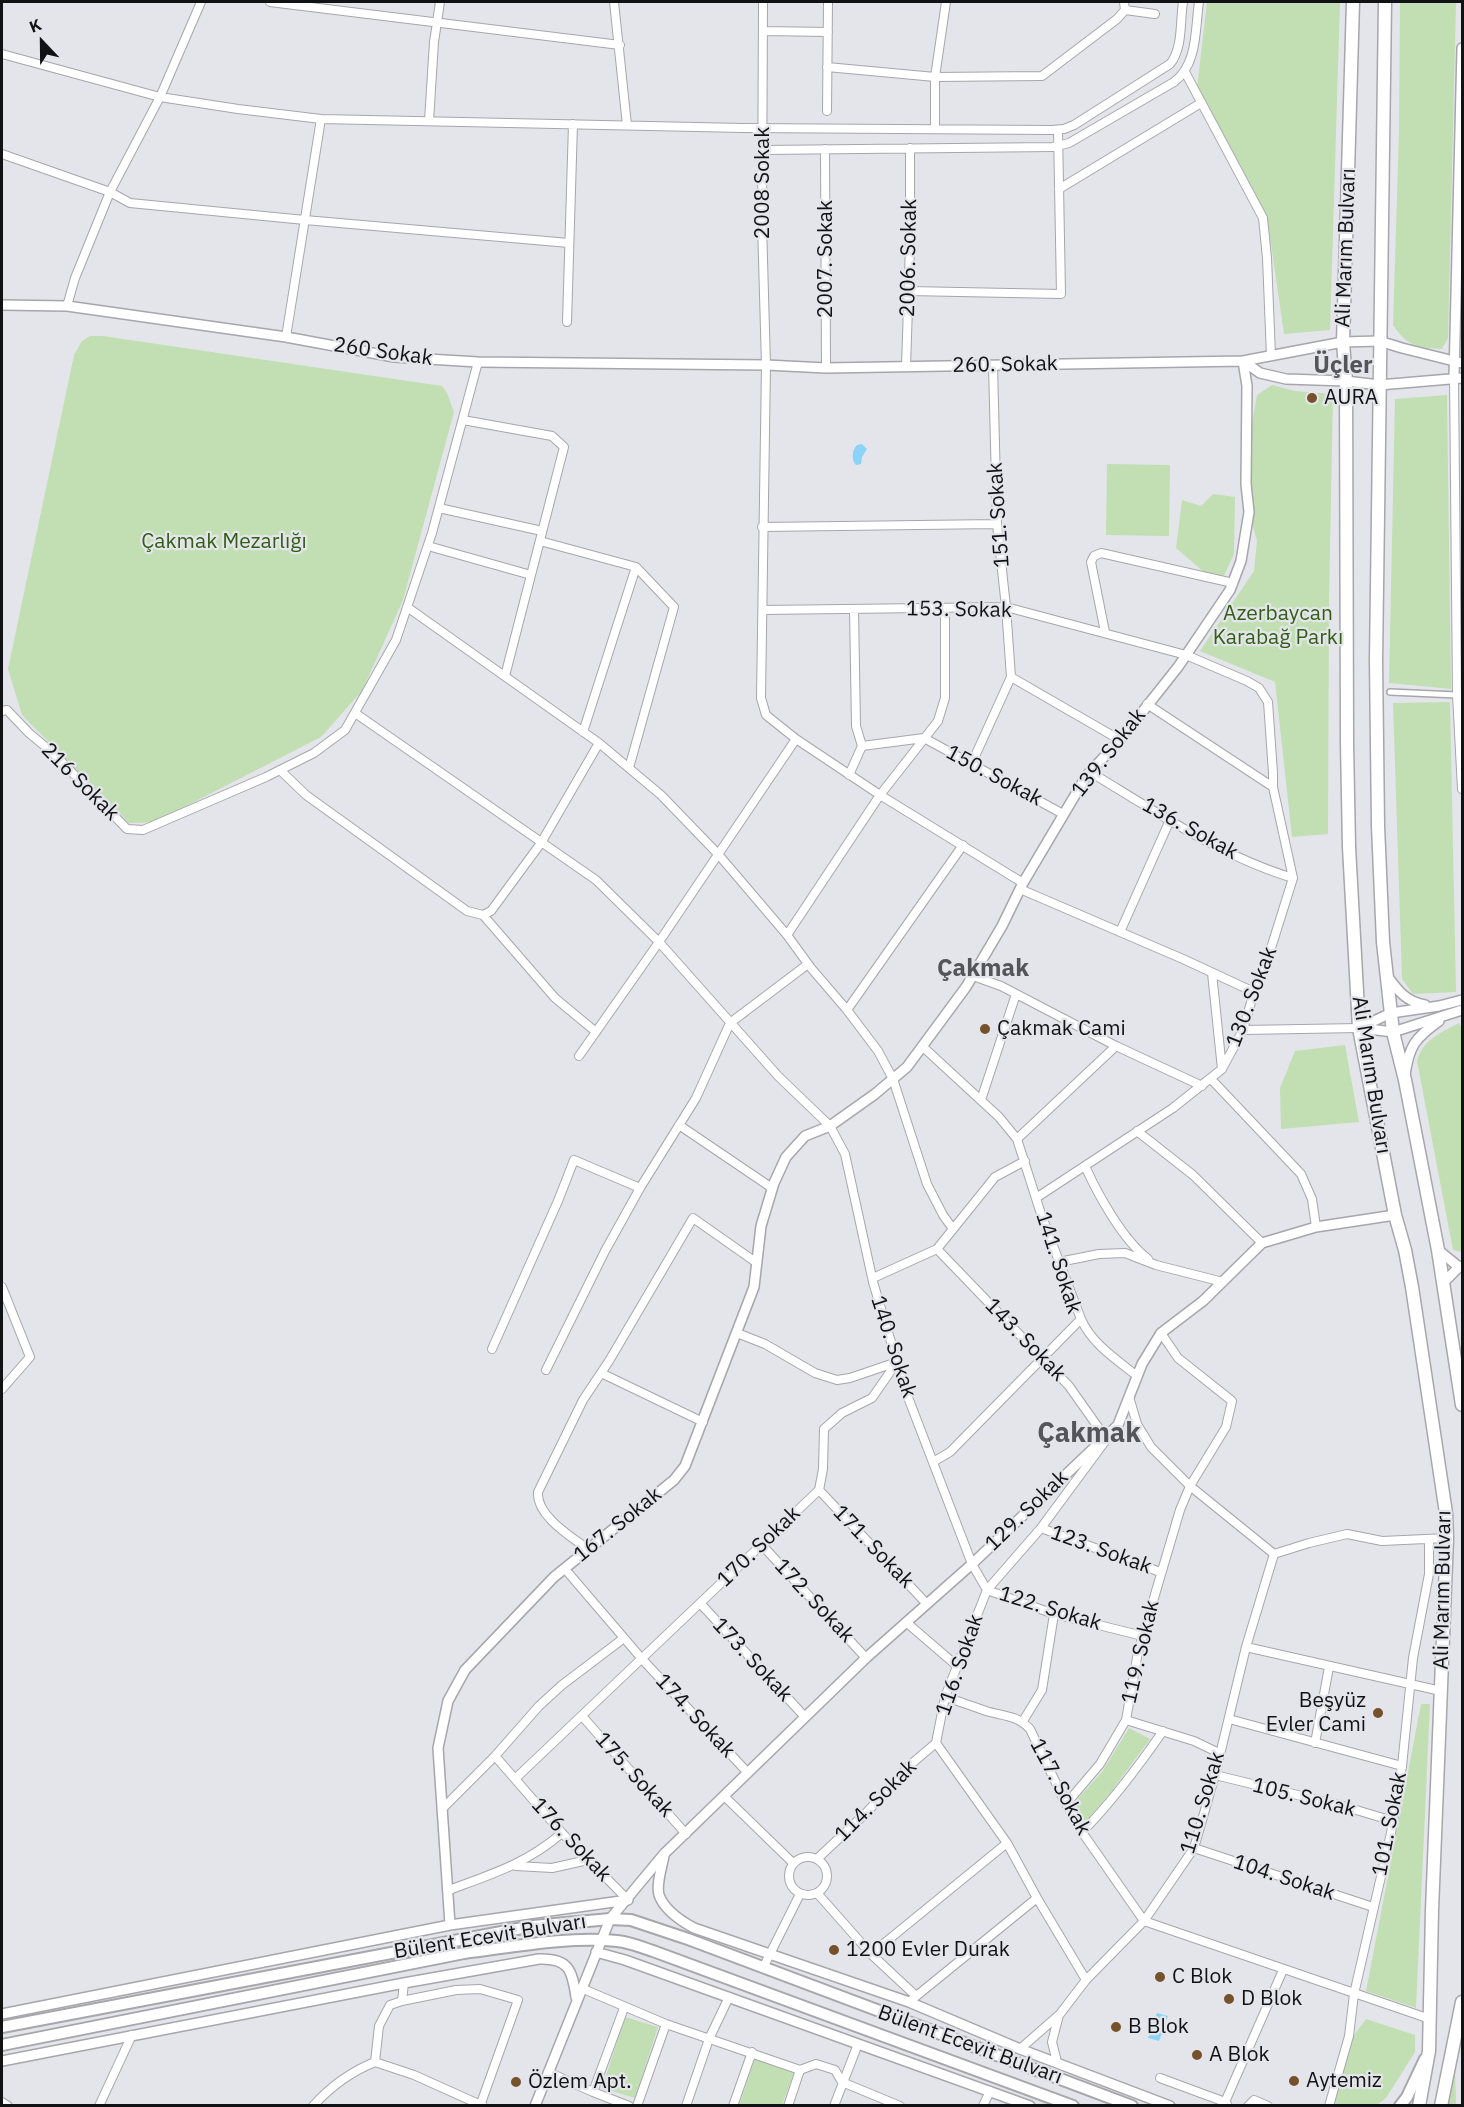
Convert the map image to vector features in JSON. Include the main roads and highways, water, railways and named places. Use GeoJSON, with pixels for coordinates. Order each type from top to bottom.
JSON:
{"type":"FeatureCollection","features":[{"type":"Feature","properties":{"kind":"main road","name":"Ali Marım Bulvarı"},"geometry":{"type":"LineString","coordinates":[[1353,2],[1343,342],[1346,381],[1349,847],[1359,1028],[1395,1215],[1412,1287],[1446,1513],[1447,1538],[1429,2051],[1419,2106]]}},
{"type":"Feature","properties":{"kind":"main road","name":"Ali Marım Bulvarı"},"geometry":{"type":"LineString","coordinates":[[1385,2],[1376,684],[1378,826],[1383,942],[1393,1032],[1405,1080],[1438,1251],[1462,1405]]}},
{"type":"Feature","properties":{"kind":"main road","name":"Bülent Ecevit Bulvarı"},"geometry":{"type":"LineString","coordinates":[[2,2027],[533,1926],[610,1919],[631,1920],[688,1939],[1132,2106]]}},
{"type":"Feature","properties":{"kind":"main road","name":"Bülent Ecevit Bulvarı"},"geometry":{"type":"LineString","coordinates":[[2,2045],[464,1953],[540,1944],[620,1941],[653,1951],[1072,2106]]}},
{"type":"Feature","properties":{"kind":"main road"},"geometry":{"type":"LineString","coordinates":[[1441,2106],[1462,2002]]}},
{"type":"Feature","properties":{"kind":"main road"},"geometry":{"type":"LineString","coordinates":[[1400,2106],[1407,2097],[1429,2051]]}},
{"type":"Feature","properties":{"kind":"water"},"geometry":{"type":"Polygon","coordinates":[[[862,444],[867,449],[861,464],[856,465],[853,452],[857,445],[862,444]]]}},
{"type":"Feature","properties":{"kind":"water"},"geometry":{"type":"Polygon","coordinates":[[[1157,2013],[1168,2016],[1159,2041],[1148,2038],[1157,2013]]]}},
{"type":"Feature","properties":{"kind":"place","name":"AURA"},"geometry":{"type":"Point","coordinates":[1312,398]}},
{"type":"Feature","properties":{"kind":"place","name":"Çakmak Cami"},"geometry":{"type":"Point","coordinates":[985,1029]}},
{"type":"Feature","properties":{"kind":"place","name":"Beşyüz Evler Cami"},"geometry":{"type":"Point","coordinates":[1378,1713]}},
{"type":"Feature","properties":{"kind":"place","name":"1200 Evler Durak"},"geometry":{"type":"Point","coordinates":[834,1950]}},
{"type":"Feature","properties":{"kind":"place","name":"C Blok"},"geometry":{"type":"Point","coordinates":[1160,1977]}},
{"type":"Feature","properties":{"kind":"place","name":"D Blok"},"geometry":{"type":"Point","coordinates":[1229,1999]}},
{"type":"Feature","properties":{"kind":"place","name":"B Blok"},"geometry":{"type":"Point","coordinates":[1116,2027]}},
{"type":"Feature","properties":{"kind":"place","name":"A Blok"},"geometry":{"type":"Point","coordinates":[1197,2055]}},
{"type":"Feature","properties":{"kind":"place","name":"Aytemiz"},"geometry":{"type":"Point","coordinates":[1294,2081]}},
{"type":"Feature","properties":{"kind":"place","name":"Özlem Apt."},"geometry":{"type":"Point","coordinates":[516,2082]}},
{"type":"Feature","properties":{"kind":"district","name":"Üçler"},"geometry":{"type":"Point","coordinates":[1343,366]}},
{"type":"Feature","properties":{"kind":"district","name":"Çakmak"},"geometry":{"type":"Point","coordinates":[983,969]}},
{"type":"Feature","properties":{"kind":"district","name":"Çakmak"},"geometry":{"type":"Point","coordinates":[1089,1434]}},
{"type":"Feature","properties":{"kind":"park label","name":"Çakmak Mezarlığı"},"geometry":{"type":"Point","coordinates":[224,542]}},
{"type":"Feature","properties":{"kind":"park label","name":"Azerbaycan Karabağ Parkı"},"geometry":{"type":"Point","coordinates":[1278,626]}}]}
